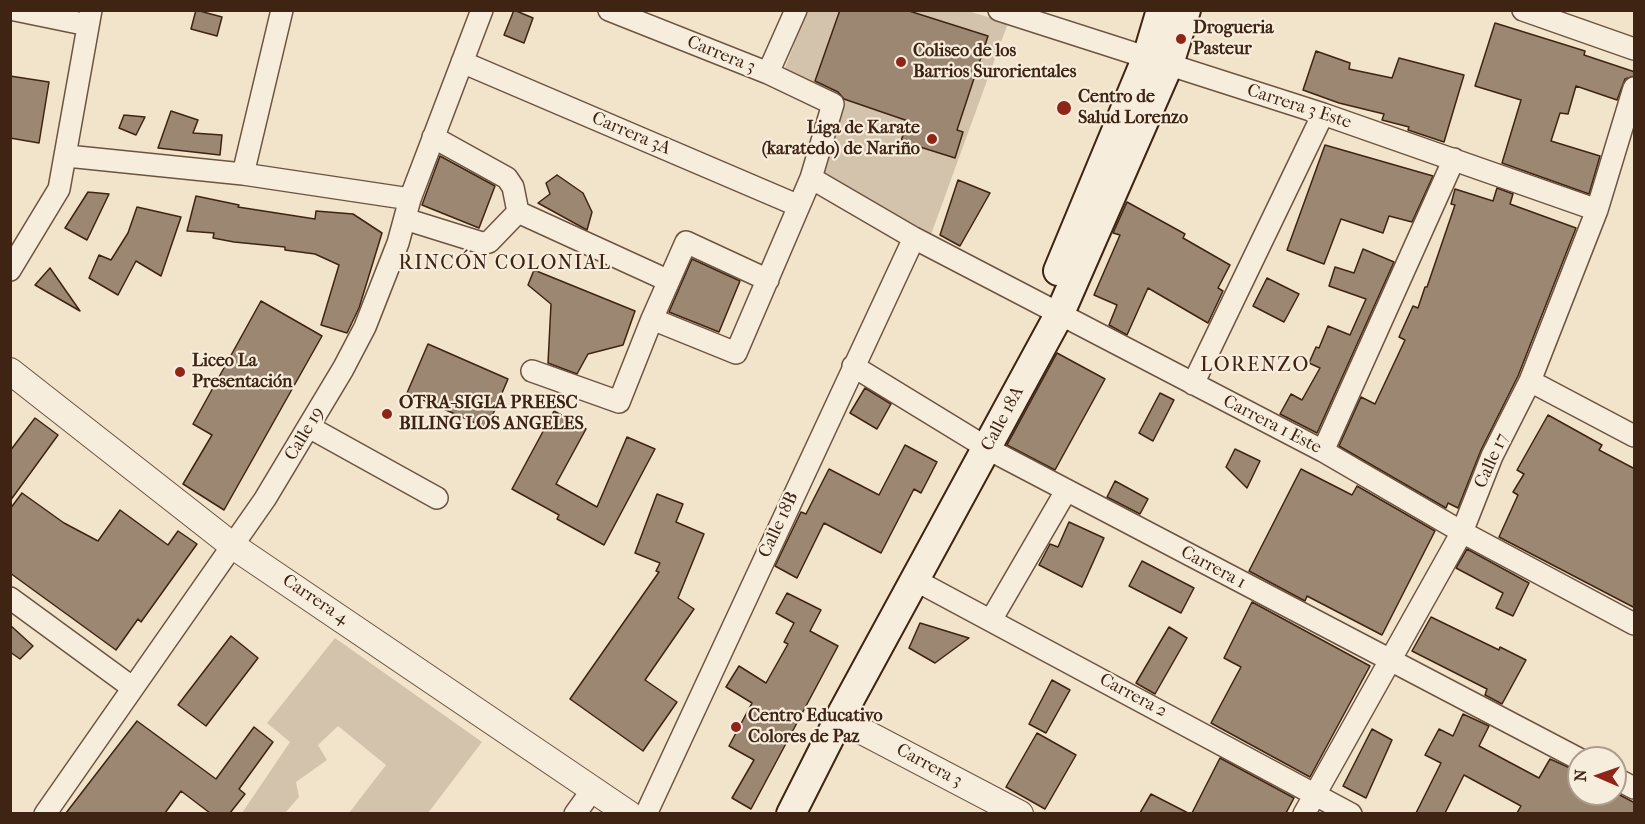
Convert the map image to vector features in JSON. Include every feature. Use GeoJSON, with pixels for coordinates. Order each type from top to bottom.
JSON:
{"type":"FeatureCollection","features":[{"type":"Feature","properties":{"kind":"main road","name":"Calle 18A"},"geometry":{"type":"LineString","coordinates":[[1158,61],[1161,10]]}},
{"type":"Feature","properties":{"kind":"main road","name":"Calle 18A"},"geometry":{"type":"LineString","coordinates":[[774,813],[1052,309],[1158,61],[1186,10]]}},
{"type":"Feature","properties":{"kind":"main road","name":"Calle 18A"},"geometry":{"type":"LineString","coordinates":[[791,813],[839,718],[915,580],[979,443]]}},
{"type":"Feature","properties":{"kind":"street"},"geometry":{"type":"LineString","coordinates":[[10,270],[37,230],[59,189],[67,156],[68,137],[90,18],[15,10]]}},
{"type":"Feature","properties":{"kind":"street"},"geometry":{"type":"LineString","coordinates":[[243,174],[282,10]]}},
{"type":"Feature","properties":{"kind":"street","name":"Calle 19"},"geometry":{"type":"LineString","coordinates":[[45,813],[233,546],[309,427],[365,327],[433,137],[482,10]]}},
{"type":"Feature","properties":{"kind":"street","name":"Carrera 3"},"geometry":{"type":"LineString","coordinates":[[609,10],[768,73],[796,10]]}},
{"type":"Feature","properties":{"kind":"street","name":"Carrera 3 Este"},"geometry":{"type":"LineString","coordinates":[[999,10],[1323,114],[1597,210]]}},
{"type":"Feature","properties":{"kind":"street"},"geometry":{"type":"LineString","coordinates":[[1523,10],[1635,49]]}},
{"type":"Feature","properties":{"kind":"street","name":"Carrera 3A"},"geometry":{"type":"LineString","coordinates":[[462,62],[799,206]]}},
{"type":"Feature","properties":{"kind":"street"},"geometry":{"type":"LineString","coordinates":[[651,319],[736,353],[811,178],[833,104],[768,73]]}},
{"type":"Feature","properties":{"kind":"street","name":"Calle 17"},"geometry":{"type":"LineString","coordinates":[[1304,813],[1462,532],[1492,456],[1530,381],[1597,210],[1635,88]]}},
{"type":"Feature","properties":{"kind":"street"},"geometry":{"type":"LineString","coordinates":[[1193,384],[1323,114]]}},
{"type":"Feature","properties":{"kind":"street"},"geometry":{"type":"LineString","coordinates":[[433,137],[507,178],[513,188],[518,212]]}},
{"type":"Feature","properties":{"kind":"street"},"geometry":{"type":"LineString","coordinates":[[67,156],[243,174],[407,209],[482,243],[489,242],[518,212]]}},
{"type":"Feature","properties":{"kind":"street"},"geometry":{"type":"LineString","coordinates":[[1323,451],[1454,159]]}},
{"type":"Feature","properties":{"kind":"street","name":"Carrera 1 Este"},"geometry":{"type":"LineString","coordinates":[[811,178],[914,238],[1323,451],[1462,532],[1635,624]]}},
{"type":"Feature","properties":{"kind":"street"},"geometry":{"type":"LineString","coordinates":[[518,212],[669,281]]}},
{"type":"Feature","properties":{"kind":"street","name":"Calle 18B"},"geometry":{"type":"LineString","coordinates":[[646,813],[914,238]]}},
{"type":"Feature","properties":{"kind":"street"},"geometry":{"type":"LineString","coordinates":[[532,371],[619,402],[651,319],[686,242],[768,280]]}},
{"type":"Feature","properties":{"kind":"street","name":"Carrera 1"},"geometry":{"type":"LineString","coordinates":[[853,366],[979,443],[1066,491],[1567,753]]}},
{"type":"Feature","properties":{"kind":"street","name":"Carrera 4"},"geometry":{"type":"LineString","coordinates":[[10,371],[233,546],[629,813]]}},
{"type":"Feature","properties":{"kind":"street"},"geometry":{"type":"LineString","coordinates":[[1530,381],[1635,436]]}},
{"type":"Feature","properties":{"kind":"street"},"geometry":{"type":"LineString","coordinates":[[309,427],[437,498]]}},
{"type":"Feature","properties":{"kind":"street"},"geometry":{"type":"LineString","coordinates":[[991,620],[1066,491]]}},
{"type":"Feature","properties":{"kind":"street","name":"Carrera 2"},"geometry":{"type":"LineString","coordinates":[[915,580],[1351,813]]}},
{"type":"Feature","properties":{"kind":"street"},"geometry":{"type":"LineString","coordinates":[[10,598],[133,688]]}},
{"type":"Feature","properties":{"kind":"street","name":"Carrera 3"},"geometry":{"type":"LineString","coordinates":[[839,718],[1020,813]]}},
{"type":"Feature","properties":{"kind":"street"},"geometry":{"type":"LineString","coordinates":[[575,813],[593,789]]}},
{"type":"Feature","properties":{"kind":"shaded area"},"geometry":{"type":"Polygon","coordinates":[[[807,11],[968,11],[1008,23],[929,240],[817,173],[835,101],[781,78],[807,11]]]}},
{"type":"Feature","properties":{"kind":"shaded area"},"geometry":{"type":"Polygon","coordinates":[[[335,638],[482,742],[428,813],[349,813],[386,765],[338,726],[318,745],[327,760],[296,782],[299,797],[285,813],[242,813],[290,742],[267,723],[335,638]]]}},
{"type":"Feature","properties":{"kind":"building"},"geometry":{"type":"Polygon","coordinates":[[[196,10],[222,17],[217,36],[191,29],[196,10]]]}},
{"type":"Feature","properties":{"kind":"building"},"geometry":{"type":"Polygon","coordinates":[[[514,10],[533,18],[524,43],[504,35],[514,10]]]}},
{"type":"Feature","properties":{"kind":"building","name":"Coliseo de los Barrios Surorientales"},"geometry":{"type":"Polygon","coordinates":[[[840,10],[906,10],[988,36],[957,130],[963,132],[955,158],[901,141],[908,121],[844,99],[838,92],[815,81],[840,10]]]}},
{"type":"Feature","properties":{"kind":"building"},"geometry":{"type":"Polygon","coordinates":[[[1495,23],[1585,51],[1584,55],[1635,72],[1635,76],[1625,79],[1617,100],[1576,86],[1568,114],[1560,113],[1551,141],[1600,156],[1589,194],[1502,163],[1521,100],[1475,86],[1495,23]]]}},
{"type":"Feature","properties":{"kind":"building"},"geometry":{"type":"Polygon","coordinates":[[[1316,51],[1350,63],[1349,69],[1392,78],[1399,58],[1464,75],[1444,142],[1408,130],[1409,127],[1382,120],[1384,114],[1339,103],[1303,90],[1316,51]]]}},
{"type":"Feature","properties":{"kind":"building"},"geometry":{"type":"Polygon","coordinates":[[[10,76],[49,82],[39,143],[10,138],[10,76]]]}},
{"type":"Feature","properties":{"kind":"building"},"geometry":{"type":"Polygon","coordinates":[[[171,111],[198,120],[193,133],[222,135],[220,155],[158,148],[171,111]]]}},
{"type":"Feature","properties":{"kind":"building"},"geometry":{"type":"Polygon","coordinates":[[[124,115],[145,117],[136,135],[119,128],[124,115]]]}},
{"type":"Feature","properties":{"kind":"building"},"geometry":{"type":"Polygon","coordinates":[[[1325,145],[1433,176],[1412,222],[1389,216],[1383,233],[1341,219],[1324,264],[1287,250],[1325,145]]]}},
{"type":"Feature","properties":{"kind":"building"},"geometry":{"type":"Polygon","coordinates":[[[440,156],[495,186],[479,228],[422,205],[440,156]]]}},
{"type":"Feature","properties":{"kind":"building"},"geometry":{"type":"Polygon","coordinates":[[[557,175],[583,193],[592,212],[587,230],[538,203],[550,194],[546,183],[557,175]]]}},
{"type":"Feature","properties":{"kind":"building"},"geometry":{"type":"Polygon","coordinates":[[[958,180],[990,193],[960,246],[940,235],[958,180]]]}},
{"type":"Feature","properties":{"kind":"building"},"geometry":{"type":"Polygon","coordinates":[[[1497,188],[1513,194],[1510,204],[1576,228],[1518,376],[1481,450],[1458,508],[1448,503],[1446,508],[1339,446],[1361,397],[1375,404],[1405,340],[1399,337],[1413,306],[1418,308],[1425,287],[1427,287],[1455,205],[1451,204],[1455,189],[1493,201],[1497,188]]]}},
{"type":"Feature","properties":{"kind":"building"},"geometry":{"type":"Polygon","coordinates":[[[88,192],[109,194],[87,240],[65,228],[88,192]]]}},
{"type":"Feature","properties":{"kind":"building"},"geometry":{"type":"Polygon","coordinates":[[[196,196],[239,205],[238,207],[315,219],[316,211],[353,214],[382,233],[359,308],[347,333],[321,325],[339,265],[315,254],[285,250],[285,247],[234,242],[213,238],[214,233],[187,231],[196,196]]]}},
{"type":"Feature","properties":{"kind":"building"},"geometry":{"type":"Polygon","coordinates":[[[1127,202],[1185,234],[1183,238],[1230,265],[1218,288],[1223,291],[1208,323],[1148,288],[1127,335],[1109,325],[1117,305],[1094,295],[1120,235],[1113,233],[1127,202]]]}},
{"type":"Feature","properties":{"kind":"building"},"geometry":{"type":"Polygon","coordinates":[[[137,207],[181,217],[161,276],[136,261],[118,295],[89,278],[99,255],[111,260],[128,233],[137,207]]]}},
{"type":"Feature","properties":{"kind":"building"},"geometry":{"type":"Polygon","coordinates":[[[1363,249],[1394,262],[1317,433],[1280,414],[1291,394],[1302,400],[1320,368],[1309,363],[1316,347],[1319,348],[1328,326],[1350,335],[1366,299],[1329,286],[1335,267],[1354,273],[1363,249]]]}},
{"type":"Feature","properties":{"kind":"building"},"geometry":{"type":"Polygon","coordinates":[[[692,259],[740,281],[719,332],[669,312],[692,259]]]}},
{"type":"Feature","properties":{"kind":"building"},"geometry":{"type":"Polygon","coordinates":[[[50,268],[80,311],[35,285],[50,268]]]}},
{"type":"Feature","properties":{"kind":"building"},"geometry":{"type":"Polygon","coordinates":[[[534,270],[635,311],[623,345],[588,354],[577,374],[548,363],[551,304],[528,285],[534,270]]]}},
{"type":"Feature","properties":{"kind":"building"},"geometry":{"type":"Polygon","coordinates":[[[1267,278],[1299,294],[1284,322],[1253,306],[1267,278]]]}},
{"type":"Feature","properties":{"kind":"building"},"geometry":{"type":"Polygon","coordinates":[[[261,301],[322,336],[224,510],[183,484],[212,435],[193,424],[261,301]]]}},
{"type":"Feature","properties":{"kind":"building"},"geometry":{"type":"Polygon","coordinates":[[[428,344],[508,379],[487,428],[407,393],[428,344]]]}},
{"type":"Feature","properties":{"kind":"building"},"geometry":{"type":"Polygon","coordinates":[[[1057,353],[1105,379],[1055,470],[1007,445],[1057,353]]]}},
{"type":"Feature","properties":{"kind":"building"},"geometry":{"type":"Polygon","coordinates":[[[865,388],[891,404],[877,429],[850,413],[865,388]]]}},
{"type":"Feature","properties":{"kind":"building"},"geometry":{"type":"Polygon","coordinates":[[[1160,393],[1174,400],[1153,441],[1139,433],[1160,393]]]}},
{"type":"Feature","properties":{"kind":"building"},"geometry":{"type":"Polygon","coordinates":[[[554,411],[586,429],[556,484],[597,507],[627,437],[655,449],[604,545],[557,519],[559,515],[512,489],[554,411]]]}},
{"type":"Feature","properties":{"kind":"building"},"geometry":{"type":"Polygon","coordinates":[[[1548,415],[1602,445],[1599,450],[1635,469],[1635,608],[1499,537],[1518,495],[1513,492],[1524,474],[1517,470],[1548,415]]]}},
{"type":"Feature","properties":{"kind":"building"},"geometry":{"type":"Polygon","coordinates":[[[35,418],[58,435],[10,501],[10,451],[35,418]]]}},
{"type":"Feature","properties":{"kind":"building"},"geometry":{"type":"Polygon","coordinates":[[[905,445],[937,462],[921,493],[914,489],[881,553],[824,523],[797,578],[775,566],[801,512],[806,514],[829,469],[879,495],[905,445]]]}},
{"type":"Feature","properties":{"kind":"building"},"geometry":{"type":"Polygon","coordinates":[[[1235,449],[1260,461],[1247,488],[1226,467],[1235,449]]]}},
{"type":"Feature","properties":{"kind":"building"},"geometry":{"type":"Polygon","coordinates":[[[1301,469],[1352,495],[1357,486],[1435,531],[1382,635],[1307,596],[1305,601],[1249,571],[1301,469]]]}},
{"type":"Feature","properties":{"kind":"building"},"geometry":{"type":"Polygon","coordinates":[[[1115,481],[1148,499],[1140,514],[1107,497],[1115,481]]]}},
{"type":"Feature","properties":{"kind":"building"},"geometry":{"type":"Polygon","coordinates":[[[22,493],[64,523],[98,541],[120,510],[168,545],[178,531],[197,544],[141,622],[138,619],[116,650],[10,573],[10,509],[22,493]]]}},
{"type":"Feature","properties":{"kind":"building"},"geometry":{"type":"Polygon","coordinates":[[[657,494],[683,504],[676,522],[704,534],[678,598],[694,609],[645,680],[677,702],[643,751],[570,699],[659,572],[656,571],[660,563],[635,553],[657,494]]]}},
{"type":"Feature","properties":{"kind":"building"},"geometry":{"type":"Polygon","coordinates":[[[1069,522],[1104,538],[1082,587],[1039,565],[1050,544],[1058,547],[1069,522]]]}},
{"type":"Feature","properties":{"kind":"building"},"geometry":{"type":"Polygon","coordinates":[[[1467,549],[1529,583],[1513,616],[1496,608],[1503,593],[1456,568],[1467,549]]]}},
{"type":"Feature","properties":{"kind":"building"},"geometry":{"type":"Polygon","coordinates":[[[1142,561],[1194,588],[1181,613],[1129,586],[1142,561]]]}},
{"type":"Feature","properties":{"kind":"building"},"geometry":{"type":"Polygon","coordinates":[[[787,593],[821,610],[810,631],[838,646],[751,809],[732,798],[754,760],[729,746],[752,703],[726,687],[739,666],[766,683],[788,644],[784,642],[794,623],[776,613],[787,593]]]}},
{"type":"Feature","properties":{"kind":"building"},"geometry":{"type":"Polygon","coordinates":[[[1252,602],[1370,666],[1310,777],[1211,723],[1241,667],[1224,658],[1252,602]]]}},
{"type":"Feature","properties":{"kind":"building"},"geometry":{"type":"Polygon","coordinates":[[[1431,617],[1499,650],[1500,647],[1526,660],[1502,704],[1485,695],[1487,689],[1412,651],[1431,617]]]}},
{"type":"Feature","properties":{"kind":"building"},"geometry":{"type":"Polygon","coordinates":[[[920,623],[969,638],[935,663],[909,648],[920,623]]]}},
{"type":"Feature","properties":{"kind":"building"},"geometry":{"type":"Polygon","coordinates":[[[10,625],[33,646],[20,659],[10,652],[10,625]]]}},
{"type":"Feature","properties":{"kind":"building"},"geometry":{"type":"Polygon","coordinates":[[[1169,627],[1187,638],[1155,694],[1136,683],[1169,627]]]}},
{"type":"Feature","properties":{"kind":"building"},"geometry":{"type":"Polygon","coordinates":[[[231,636],[258,658],[206,726],[178,705],[231,636]]]}},
{"type":"Feature","properties":{"kind":"building"},"geometry":{"type":"Polygon","coordinates":[[[1052,680],[1070,690],[1046,733],[1029,724],[1052,680]]]}},
{"type":"Feature","properties":{"kind":"building"},"geometry":{"type":"Polygon","coordinates":[[[1463,714],[1489,726],[1479,746],[1539,778],[1550,759],[1567,767],[1567,806],[1627,806],[1627,799],[1635,803],[1635,813],[1517,813],[1521,806],[1464,775],[1445,813],[1416,813],[1441,763],[1425,755],[1439,729],[1453,736],[1463,714]]]}},
{"type":"Feature","properties":{"kind":"building"},"geometry":{"type":"Polygon","coordinates":[[[137,721],[216,779],[254,727],[273,742],[239,789],[245,794],[230,813],[210,813],[181,791],[165,813],[66,813],[137,721]]]}},
{"type":"Feature","properties":{"kind":"building"},"geometry":{"type":"Polygon","coordinates":[[[1372,729],[1392,740],[1366,798],[1343,786],[1372,729]]]}},
{"type":"Feature","properties":{"kind":"building"},"geometry":{"type":"Polygon","coordinates":[[[1037,733],[1076,755],[1045,809],[1006,787],[1037,733]]]}},
{"type":"Feature","properties":{"kind":"building"},"geometry":{"type":"Polygon","coordinates":[[[1220,758],[1294,798],[1286,813],[1192,813],[1220,758]]]}},
{"type":"Feature","properties":{"kind":"building"},"geometry":{"type":"Polygon","coordinates":[[[1151,794],[1188,813],[1140,813],[1151,794]]]}},
{"type":"Feature","properties":{"kind":"place","name":"Drogueria Pasteur"},"geometry":{"type":"Point","coordinates":[1181,39]}},
{"type":"Feature","properties":{"kind":"place","name":"Coliseo de los Barrios Surorientales"},"geometry":{"type":"Point","coordinates":[901,62]}},
{"type":"Feature","properties":{"kind":"place","name":"Centro de Salud Lorenzo"},"geometry":{"type":"Point","coordinates":[1064,108]}},
{"type":"Feature","properties":{"kind":"place","name":"Liga de Karate (karatedo) de Nariño"},"geometry":{"type":"Point","coordinates":[932,139]}},
{"type":"Feature","properties":{"kind":"place","name":"Liceo La Presentación"},"geometry":{"type":"Point","coordinates":[180,372]}},
{"type":"Feature","properties":{"kind":"place","name":"OTRA-SIGLA PREESC BILING LOS ANGELES"},"geometry":{"type":"Point","coordinates":[387,414]}},
{"type":"Feature","properties":{"kind":"place","name":"Centro Educativo Colores de Paz"},"geometry":{"type":"Point","coordinates":[736,727]}},
{"type":"Feature","properties":{"kind":"district","name":"RINCÓN COLONIAL"},"geometry":{"type":"Point","coordinates":[505,264]}},
{"type":"Feature","properties":{"kind":"district","name":"LORENZO"},"geometry":{"type":"Point","coordinates":[1255,366]}}]}
